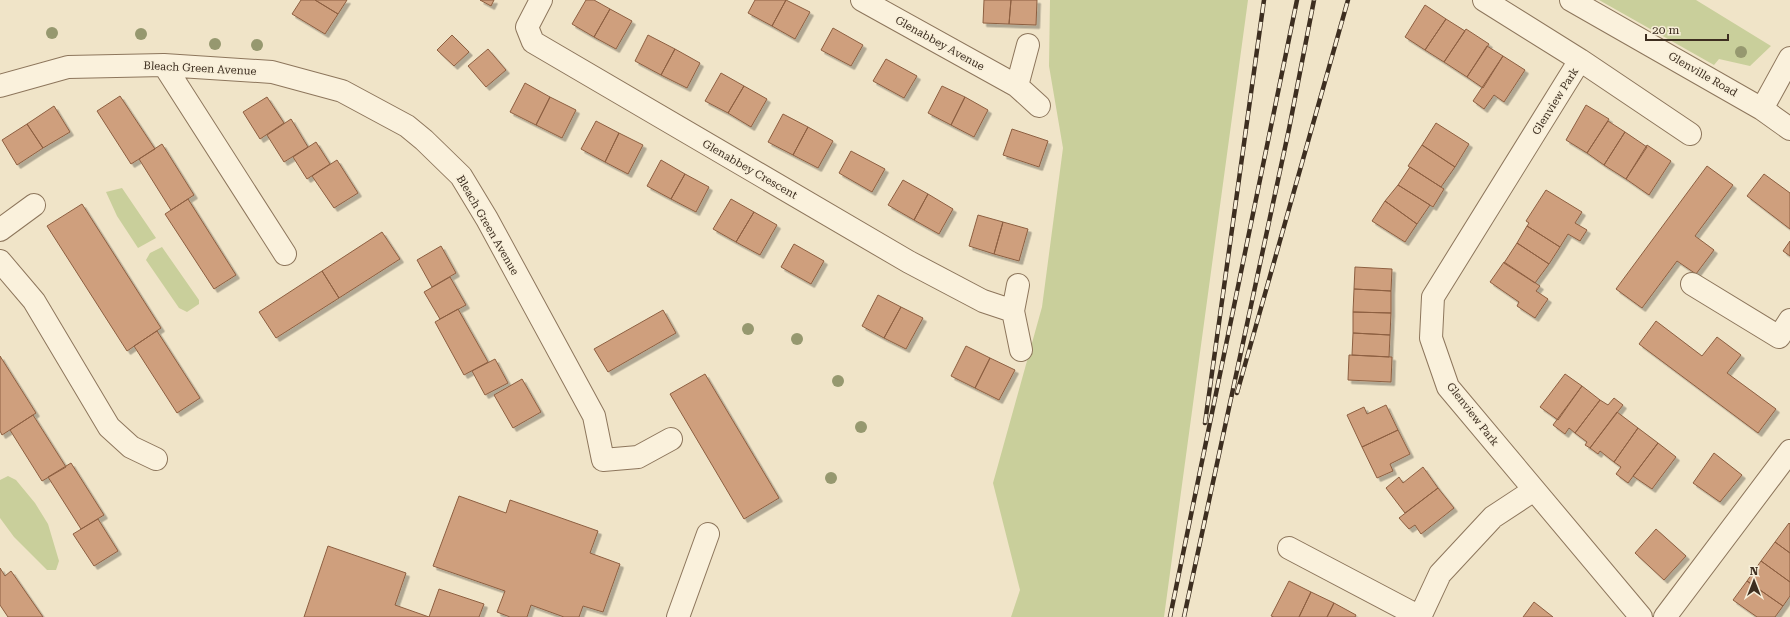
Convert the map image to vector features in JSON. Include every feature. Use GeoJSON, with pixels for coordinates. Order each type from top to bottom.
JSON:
{"type":"FeatureCollection","features":[{"type":"Feature","properties":{"kind":"street","name":"Glenabbey Crescent"},"geometry":{"type":"LineString","coordinates":[[541,0],[527,27],[532,42],[909,262],[983,301],[1013,311]]}},
{"type":"Feature","properties":{"kind":"street","name":"Glenabbey Avenue"},"geometry":{"type":"LineString","coordinates":[[862,0],[1017,86],[1038,106]]}},
{"type":"Feature","properties":{"kind":"street","name":"Glenview Park"},"geometry":{"type":"LineString","coordinates":[[1484,0],[1580,60],[1690,134]]}},
{"type":"Feature","properties":{"kind":"street","name":"Glenville Road"},"geometry":{"type":"LineString","coordinates":[[1571,0],[1762,109],[1790,129]]}},
{"type":"Feature","properties":{"kind":"street"},"geometry":{"type":"LineString","coordinates":[[1017,86],[1028,44]]}},
{"type":"Feature","properties":{"kind":"street"},"geometry":{"type":"LineString","coordinates":[[1762,109],[1790,58]]}},
{"type":"Feature","properties":{"kind":"street","name":"Glenview Park"},"geometry":{"type":"LineString","coordinates":[[1580,60],[1433,297],[1431,338],[1448,387],[1641,617]]}},
{"type":"Feature","properties":{"kind":"street"},"geometry":{"type":"LineString","coordinates":[[164,65],[285,254]]}},
{"type":"Feature","properties":{"kind":"street","name":"Bleach Green Avenue"},"geometry":{"type":"LineString","coordinates":[[0,86],[68,67],[164,65],[272,72],[342,90],[406,126],[424,140],[461,176],[487,219],[594,416],[603,460],[638,458],[671,439]]}},
{"type":"Feature","properties":{"kind":"street"},"geometry":{"type":"LineString","coordinates":[[0,230],[34,205]]}},
{"type":"Feature","properties":{"kind":"street"},"geometry":{"type":"LineString","coordinates":[[0,261],[34,301],[109,427],[130,446],[156,459]]}},
{"type":"Feature","properties":{"kind":"street"},"geometry":{"type":"LineString","coordinates":[[1692,284],[1779,337],[1790,320]]}},
{"type":"Feature","properties":{"kind":"street"},"geometry":{"type":"LineString","coordinates":[[1018,285],[1013,311],[1021,350]]}},
{"type":"Feature","properties":{"kind":"street"},"geometry":{"type":"LineString","coordinates":[[1665,617],[1790,451]]}},
{"type":"Feature","properties":{"kind":"street"},"geometry":{"type":"LineString","coordinates":[[1290,548],[1420,617],[1440,574],[1493,517],[1534,490]]}},
{"type":"Feature","properties":{"kind":"street"},"geometry":{"type":"LineString","coordinates":[[678,617],[708,534]]}},
{"type":"Feature","properties":{"kind":"green space"},"geometry":{"type":"Polygon","coordinates":[[[1050,0],[1248,0],[1164,617],[1011,617],[1020,590],[993,483],[1042,307],[1063,148],[1049,66],[1050,0]]]}},
{"type":"Feature","properties":{"kind":"green space"},"geometry":{"type":"Polygon","coordinates":[[[1599,0],[1696,0],[1771,46],[1750,66],[1719,59],[1714,65],[1599,0]]]}},
{"type":"Feature","properties":{"kind":"green space"},"geometry":{"type":"Polygon","coordinates":[[[122,188],[156,238],[138,248],[117,216],[106,192],[122,188]]]}},
{"type":"Feature","properties":{"kind":"green space"},"geometry":{"type":"Polygon","coordinates":[[[162,247],[199,300],[199,304],[187,312],[179,308],[146,260],[150,253],[162,247]]]}},
{"type":"Feature","properties":{"kind":"green space"},"geometry":{"type":"Polygon","coordinates":[[[8,476],[16,480],[35,503],[48,524],[59,561],[56,570],[47,570],[14,537],[0,518],[0,480],[8,476]]]}},
{"type":"Feature","properties":{"kind":"building"},"geometry":{"type":"Polygon","coordinates":[[[301,0],[315,0],[338,14],[325,34],[292,14],[301,0]]]}},
{"type":"Feature","properties":{"kind":"building"},"geometry":{"type":"Polygon","coordinates":[[[315,0],[347,0],[338,14],[315,0]]]}},
{"type":"Feature","properties":{"kind":"building"},"geometry":{"type":"Polygon","coordinates":[[[480,0],[494,0],[491,6],[480,0]]]}},
{"type":"Feature","properties":{"kind":"building"},"geometry":{"type":"Polygon","coordinates":[[[586,0],[594,0],[610,9],[594,37],[572,24],[586,0]]]}},
{"type":"Feature","properties":{"kind":"building"},"geometry":{"type":"Polygon","coordinates":[[[755,0],[786,0],[772,26],[748,13],[755,0]]]}},
{"type":"Feature","properties":{"kind":"building"},"geometry":{"type":"Polygon","coordinates":[[[786,0],[810,12],[795,39],[772,26],[786,0]]]}},
{"type":"Feature","properties":{"kind":"building"},"geometry":{"type":"Polygon","coordinates":[[[984,0],[1011,0],[1009,24],[983,23],[984,0]]]}},
{"type":"Feature","properties":{"kind":"building"},"geometry":{"type":"Polygon","coordinates":[[[1011,0],[1037,0],[1036,25],[1009,24],[1011,0]]]}},
{"type":"Feature","properties":{"kind":"building"},"geometry":{"type":"Polygon","coordinates":[[[1425,5],[1446,19],[1425,50],[1405,37],[1425,5]]]}},
{"type":"Feature","properties":{"kind":"building"},"geometry":{"type":"Polygon","coordinates":[[[610,9],[632,21],[616,49],[594,37],[610,9]]]}},
{"type":"Feature","properties":{"kind":"building"},"geometry":{"type":"Polygon","coordinates":[[[1446,19],[1465,31],[1444,62],[1425,50],[1446,19]]]}},
{"type":"Feature","properties":{"kind":"building"},"geometry":{"type":"Polygon","coordinates":[[[833,28],[863,45],[851,66],[821,50],[833,28]]]}},
{"type":"Feature","properties":{"kind":"building"},"geometry":{"type":"Polygon","coordinates":[[[1466,29],[1489,44],[1467,77],[1444,62],[1466,29]]]}},
{"type":"Feature","properties":{"kind":"building"},"geometry":{"type":"Polygon","coordinates":[[[452,35],[469,52],[454,66],[437,50],[452,35]]]}},
{"type":"Feature","properties":{"kind":"building"},"geometry":{"type":"Polygon","coordinates":[[[648,35],[675,49],[661,75],[635,61],[648,35]]]}},
{"type":"Feature","properties":{"kind":"building"},"geometry":{"type":"Polygon","coordinates":[[[1487,46],[1503,56],[1483,88],[1467,77],[1487,46]]]}},
{"type":"Feature","properties":{"kind":"building"},"geometry":{"type":"Polygon","coordinates":[[[488,49],[506,70],[486,87],[468,66],[488,49]]]}},
{"type":"Feature","properties":{"kind":"building"},"geometry":{"type":"Polygon","coordinates":[[[675,49],[700,63],[687,88],[661,75],[675,49]]]}},
{"type":"Feature","properties":{"kind":"building"},"geometry":{"type":"Polygon","coordinates":[[[1503,56],[1525,70],[1504,102],[1494,95],[1484,109],[1473,101],[1503,56]]]}},
{"type":"Feature","properties":{"kind":"building"},"geometry":{"type":"Polygon","coordinates":[[[886,59],[917,76],[904,98],[873,81],[886,59]]]}},
{"type":"Feature","properties":{"kind":"building"},"geometry":{"type":"Polygon","coordinates":[[[721,73],[744,86],[728,113],[705,101],[721,73]]]}},
{"type":"Feature","properties":{"kind":"building"},"geometry":{"type":"Polygon","coordinates":[[[525,83],[550,97],[536,125],[510,112],[525,83]]]}},
{"type":"Feature","properties":{"kind":"building"},"geometry":{"type":"Polygon","coordinates":[[[744,86],[767,99],[751,127],[728,113],[744,86]]]}},
{"type":"Feature","properties":{"kind":"building"},"geometry":{"type":"Polygon","coordinates":[[[942,86],[965,97],[951,125],[928,113],[942,86]]]}},
{"type":"Feature","properties":{"kind":"building"},"geometry":{"type":"Polygon","coordinates":[[[120,96],[155,149],[131,164],[97,111],[120,96]]]}},
{"type":"Feature","properties":{"kind":"building"},"geometry":{"type":"Polygon","coordinates":[[[267,97],[284,123],[260,139],[243,112],[267,97]]]}},
{"type":"Feature","properties":{"kind":"building"},"geometry":{"type":"Polygon","coordinates":[[[550,97],[576,110],[562,138],[536,125],[550,97]]]}},
{"type":"Feature","properties":{"kind":"building"},"geometry":{"type":"Polygon","coordinates":[[[965,97],[988,110],[974,137],[951,125],[965,97]]]}},
{"type":"Feature","properties":{"kind":"building"},"geometry":{"type":"Polygon","coordinates":[[[1586,105],[1609,119],[1587,153],[1566,140],[1586,105]]]}},
{"type":"Feature","properties":{"kind":"building"},"geometry":{"type":"Polygon","coordinates":[[[54,106],[70,132],[43,148],[27,124],[54,106]]]}},
{"type":"Feature","properties":{"kind":"building"},"geometry":{"type":"Polygon","coordinates":[[[783,114],[808,127],[793,155],[768,142],[783,114]]]}},
{"type":"Feature","properties":{"kind":"building"},"geometry":{"type":"Polygon","coordinates":[[[291,119],[308,147],[284,162],[267,135],[291,119]]]}},
{"type":"Feature","properties":{"kind":"building"},"geometry":{"type":"Polygon","coordinates":[[[596,121],[619,133],[605,162],[581,149],[596,121]]]}},
{"type":"Feature","properties":{"kind":"building"},"geometry":{"type":"Polygon","coordinates":[[[1608,121],[1625,132],[1604,165],[1587,153],[1608,121]]]}},
{"type":"Feature","properties":{"kind":"building"},"geometry":{"type":"Polygon","coordinates":[[[1436,123],[1469,144],[1455,167],[1422,145],[1436,123]]]}},
{"type":"Feature","properties":{"kind":"building"},"geometry":{"type":"Polygon","coordinates":[[[27,124],[43,148],[17,165],[2,140],[27,124]]]}},
{"type":"Feature","properties":{"kind":"building"},"geometry":{"type":"Polygon","coordinates":[[[808,127],[833,141],[818,168],[793,155],[808,127]]]}},
{"type":"Feature","properties":{"kind":"building"},"geometry":{"type":"Polygon","coordinates":[[[1012,129],[1048,141],[1039,167],[1003,155],[1012,129]]]}},
{"type":"Feature","properties":{"kind":"building"},"geometry":{"type":"Polygon","coordinates":[[[1625,132],[1647,147],[1626,179],[1604,165],[1625,132]]]}},
{"type":"Feature","properties":{"kind":"building"},"geometry":{"type":"Polygon","coordinates":[[[619,133],[643,145],[628,174],[605,162],[619,133]]]}},
{"type":"Feature","properties":{"kind":"building"},"geometry":{"type":"Polygon","coordinates":[[[316,142],[330,164],[307,179],[293,157],[316,142]]]}},
{"type":"Feature","properties":{"kind":"building"},"geometry":{"type":"Polygon","coordinates":[[[162,144],[194,195],[171,210],[139,159],[162,144]]]}},
{"type":"Feature","properties":{"kind":"building"},"geometry":{"type":"Polygon","coordinates":[[[1422,145],[1455,167],[1441,187],[1408,166],[1422,145]]]}},
{"type":"Feature","properties":{"kind":"building"},"geometry":{"type":"Polygon","coordinates":[[[1647,145],[1671,161],[1649,195],[1626,179],[1647,145]]]}},
{"type":"Feature","properties":{"kind":"building"},"geometry":{"type":"Polygon","coordinates":[[[851,151],[885,169],[872,192],[839,173],[851,151]]]}},
{"type":"Feature","properties":{"kind":"building"},"geometry":{"type":"Polygon","coordinates":[[[337,160],[358,193],[334,208],[312,176],[337,160]]]}},
{"type":"Feature","properties":{"kind":"building"},"geometry":{"type":"Polygon","coordinates":[[[661,160],[685,174],[671,199],[647,186],[661,160]]]}},
{"type":"Feature","properties":{"kind":"building"},"geometry":{"type":"Polygon","coordinates":[[[1707,166],[1733,185],[1695,236],[1714,250],[1696,274],[1677,261],[1642,308],[1616,289],[1707,166]]]}},
{"type":"Feature","properties":{"kind":"building"},"geometry":{"type":"Polygon","coordinates":[[[1410,167],[1444,189],[1433,207],[1398,185],[1410,167]]]}},
{"type":"Feature","properties":{"kind":"building"},"geometry":{"type":"Polygon","coordinates":[[[685,174],[709,187],[696,212],[671,199],[685,174]]]}},
{"type":"Feature","properties":{"kind":"building"},"geometry":{"type":"Polygon","coordinates":[[[1764,174],[1790,193],[1790,229],[1747,196],[1764,174]]]}},
{"type":"Feature","properties":{"kind":"building"},"geometry":{"type":"Polygon","coordinates":[[[903,180],[928,194],[914,220],[888,205],[903,180]]]}},
{"type":"Feature","properties":{"kind":"building"},"geometry":{"type":"Polygon","coordinates":[[[1398,185],[1430,205],[1417,224],[1385,201],[1398,185]]]}},
{"type":"Feature","properties":{"kind":"building"},"geometry":{"type":"Polygon","coordinates":[[[1546,190],[1582,212],[1575,223],[1587,230],[1580,241],[1568,234],[1560,247],[1527,226],[1529,223],[1526,221],[1546,190]]]}},
{"type":"Feature","properties":{"kind":"building"},"geometry":{"type":"Polygon","coordinates":[[[928,194],[953,209],[939,234],[914,220],[928,194]]]}},
{"type":"Feature","properties":{"kind":"building"},"geometry":{"type":"Polygon","coordinates":[[[188,199],[236,275],[214,289],[165,214],[188,199]]]}},
{"type":"Feature","properties":{"kind":"building"},"geometry":{"type":"Polygon","coordinates":[[[731,199],[754,212],[736,242],[713,229],[731,199]]]}},
{"type":"Feature","properties":{"kind":"building"},"geometry":{"type":"Polygon","coordinates":[[[1385,201],[1417,224],[1405,242],[1372,221],[1385,201]]]}},
{"type":"Feature","properties":{"kind":"building"},"geometry":{"type":"Polygon","coordinates":[[[82,204],[161,328],[127,351],[47,226],[82,204]]]}},
{"type":"Feature","properties":{"kind":"building"},"geometry":{"type":"Polygon","coordinates":[[[754,212],[777,225],[760,255],[736,242],[754,212]]]}},
{"type":"Feature","properties":{"kind":"building"},"geometry":{"type":"Polygon","coordinates":[[[978,215],[1003,222],[994,254],[969,246],[978,215]]]}},
{"type":"Feature","properties":{"kind":"building"},"geometry":{"type":"Polygon","coordinates":[[[1003,222],[1028,229],[1019,261],[994,254],[1003,222]]]}},
{"type":"Feature","properties":{"kind":"building"},"geometry":{"type":"Polygon","coordinates":[[[1527,226],[1560,247],[1549,264],[1517,243],[1527,226]]]}},
{"type":"Feature","properties":{"kind":"building"},"geometry":{"type":"Polygon","coordinates":[[[382,232],[400,259],[339,298],[322,271],[382,232]]]}},
{"type":"Feature","properties":{"kind":"building"},"geometry":{"type":"Polygon","coordinates":[[[1790,241],[1790,256],[1783,251],[1790,241]]]}},
{"type":"Feature","properties":{"kind":"building"},"geometry":{"type":"Polygon","coordinates":[[[1517,243],[1549,264],[1535,283],[1504,263],[1517,243]]]}},
{"type":"Feature","properties":{"kind":"building"},"geometry":{"type":"Polygon","coordinates":[[[794,244],[824,261],[811,284],[781,267],[794,244]]]}},
{"type":"Feature","properties":{"kind":"building"},"geometry":{"type":"Polygon","coordinates":[[[441,246],[456,273],[432,287],[417,260],[441,246]]]}},
{"type":"Feature","properties":{"kind":"building"},"geometry":{"type":"Polygon","coordinates":[[[1504,262],[1540,286],[1536,291],[1548,299],[1535,318],[1517,306],[1519,302],[1490,282],[1504,262]]]}},
{"type":"Feature","properties":{"kind":"building"},"geometry":{"type":"Polygon","coordinates":[[[1355,267],[1392,269],[1391,291],[1354,289],[1355,267]]]}},
{"type":"Feature","properties":{"kind":"building"},"geometry":{"type":"Polygon","coordinates":[[[322,271],[339,298],[276,338],[259,312],[322,271]]]}},
{"type":"Feature","properties":{"kind":"building"},"geometry":{"type":"Polygon","coordinates":[[[450,277],[466,305],[440,319],[424,292],[450,277]]]}},
{"type":"Feature","properties":{"kind":"building"},"geometry":{"type":"Polygon","coordinates":[[[1354,289],[1391,291],[1391,313],[1353,312],[1354,289]]]}},
{"type":"Feature","properties":{"kind":"building"},"geometry":{"type":"Polygon","coordinates":[[[878,295],[901,307],[884,338],[862,326],[878,295]]]}},
{"type":"Feature","properties":{"kind":"building"},"geometry":{"type":"Polygon","coordinates":[[[901,307],[923,318],[906,349],[884,338],[901,307]]]}},
{"type":"Feature","properties":{"kind":"building"},"geometry":{"type":"Polygon","coordinates":[[[458,309],[488,362],[464,375],[435,322],[458,309]]]}},
{"type":"Feature","properties":{"kind":"building"},"geometry":{"type":"Polygon","coordinates":[[[663,310],[676,333],[608,372],[594,349],[663,310]]]}},
{"type":"Feature","properties":{"kind":"building"},"geometry":{"type":"Polygon","coordinates":[[[1353,312],[1391,313],[1390,335],[1353,333],[1353,312]]]}},
{"type":"Feature","properties":{"kind":"building"},"geometry":{"type":"Polygon","coordinates":[[[1656,321],[1702,356],[1717,337],[1741,355],[1727,373],[1776,409],[1758,433],[1639,344],[1656,321]]]}},
{"type":"Feature","properties":{"kind":"building"},"geometry":{"type":"Polygon","coordinates":[[[157,331],[200,398],[177,413],[134,346],[157,331]]]}},
{"type":"Feature","properties":{"kind":"building"},"geometry":{"type":"Polygon","coordinates":[[[1353,333],[1390,335],[1389,357],[1352,355],[1353,333]]]}},
{"type":"Feature","properties":{"kind":"building"},"geometry":{"type":"Polygon","coordinates":[[[966,346],[990,358],[975,388],[951,376],[966,346]]]}},
{"type":"Feature","properties":{"kind":"building"},"geometry":{"type":"Polygon","coordinates":[[[1349,355],[1392,357],[1391,382],[1348,380],[1349,355]]]}},
{"type":"Feature","properties":{"kind":"building"},"geometry":{"type":"Polygon","coordinates":[[[0,356],[36,413],[2,435],[0,431],[0,356]]]}},
{"type":"Feature","properties":{"kind":"building"},"geometry":{"type":"Polygon","coordinates":[[[990,358],[1015,370],[999,400],[975,388],[990,358]]]}},
{"type":"Feature","properties":{"kind":"building"},"geometry":{"type":"Polygon","coordinates":[[[495,359],[508,383],[485,395],[472,371],[495,359]]]}},
{"type":"Feature","properties":{"kind":"building"},"geometry":{"type":"Polygon","coordinates":[[[705,374],[779,498],[744,519],[670,394],[705,374]]]}},
{"type":"Feature","properties":{"kind":"building"},"geometry":{"type":"Polygon","coordinates":[[[1565,374],[1582,386],[1558,420],[1540,407],[1565,374]]]}},
{"type":"Feature","properties":{"kind":"building"},"geometry":{"type":"Polygon","coordinates":[[[522,379],[541,412],[513,428],[494,395],[522,379]]]}},
{"type":"Feature","properties":{"kind":"building"},"geometry":{"type":"Polygon","coordinates":[[[1582,386],[1600,400],[1575,433],[1569,428],[1565,434],[1553,425],[1582,386]]]}},
{"type":"Feature","properties":{"kind":"building"},"geometry":{"type":"Polygon","coordinates":[[[1614,398],[1623,405],[1590,448],[1585,445],[1587,442],[1575,433],[1600,400],[1608,405],[1614,398]]]}},
{"type":"Feature","properties":{"kind":"building"},"geometry":{"type":"Polygon","coordinates":[[[1386,405],[1398,430],[1362,447],[1347,415],[1364,407],[1367,414],[1386,405]]]}},
{"type":"Feature","properties":{"kind":"building"},"geometry":{"type":"Polygon","coordinates":[[[1617,412],[1638,428],[1614,462],[1600,451],[1598,454],[1590,448],[1617,412]]]}},
{"type":"Feature","properties":{"kind":"building"},"geometry":{"type":"Polygon","coordinates":[[[33,415],[66,467],[42,481],[10,430],[33,415]]]}},
{"type":"Feature","properties":{"kind":"building"},"geometry":{"type":"Polygon","coordinates":[[[1638,428],[1658,443],[1628,483],[1616,474],[1621,467],[1614,462],[1638,428]]]}},
{"type":"Feature","properties":{"kind":"building"},"geometry":{"type":"Polygon","coordinates":[[[1398,430],[1410,454],[1390,464],[1393,471],[1377,478],[1362,447],[1398,430]]]}},
{"type":"Feature","properties":{"kind":"building"},"geometry":{"type":"Polygon","coordinates":[[[1658,443],[1676,457],[1652,489],[1633,476],[1658,443]]]}},
{"type":"Feature","properties":{"kind":"building"},"geometry":{"type":"Polygon","coordinates":[[[1714,453],[1742,475],[1720,502],[1693,483],[1714,453]]]}},
{"type":"Feature","properties":{"kind":"building"},"geometry":{"type":"Polygon","coordinates":[[[71,463],[104,515],[81,529],[48,477],[71,463]]]}},
{"type":"Feature","properties":{"kind":"building"},"geometry":{"type":"Polygon","coordinates":[[[1423,467],[1438,488],[1405,513],[1386,488],[1399,477],[1403,483],[1423,467]]]}},
{"type":"Feature","properties":{"kind":"building"},"geometry":{"type":"Polygon","coordinates":[[[1438,488],[1454,508],[1421,534],[1415,525],[1409,529],[1399,518],[1438,488]]]}},
{"type":"Feature","properties":{"kind":"building"},"geometry":{"type":"Polygon","coordinates":[[[459,496],[506,513],[510,500],[598,531],[590,553],[620,564],[603,612],[583,606],[579,617],[564,617],[531,605],[527,617],[510,617],[497,612],[505,591],[433,566],[459,496]]]}},
{"type":"Feature","properties":{"kind":"building"},"geometry":{"type":"Polygon","coordinates":[[[98,519],[118,551],[94,566],[73,534],[98,519]]]}},
{"type":"Feature","properties":{"kind":"building"},"geometry":{"type":"Polygon","coordinates":[[[1789,523],[1790,524],[1790,553],[1775,542],[1789,523]]]}},
{"type":"Feature","properties":{"kind":"building"},"geometry":{"type":"Polygon","coordinates":[[[1656,529],[1686,556],[1664,580],[1635,553],[1656,529]]]}},
{"type":"Feature","properties":{"kind":"building"},"geometry":{"type":"Polygon","coordinates":[[[1775,542],[1790,553],[1790,582],[1761,561],[1775,542]]]}},
{"type":"Feature","properties":{"kind":"building"},"geometry":{"type":"Polygon","coordinates":[[[328,546],[406,573],[395,605],[429,617],[304,617],[328,546]]]}},
{"type":"Feature","properties":{"kind":"building"},"geometry":{"type":"Polygon","coordinates":[[[1761,561],[1790,582],[1790,596],[1783,606],[1747,581],[1761,561]]]}},
{"type":"Feature","properties":{"kind":"building"},"geometry":{"type":"Polygon","coordinates":[[[0,568],[5,576],[11,571],[43,617],[8,617],[0,605],[0,568]]]}},
{"type":"Feature","properties":{"kind":"building"},"geometry":{"type":"Polygon","coordinates":[[[1289,581],[1311,592],[1299,617],[1271,616],[1289,581]]]}},
{"type":"Feature","properties":{"kind":"building"},"geometry":{"type":"Polygon","coordinates":[[[1747,581],[1783,606],[1775,617],[1757,617],[1733,600],[1747,581]]]}},
{"type":"Feature","properties":{"kind":"building"},"geometry":{"type":"Polygon","coordinates":[[[439,589],[484,604],[479,617],[429,617],[439,589]]]}},
{"type":"Feature","properties":{"kind":"building"},"geometry":{"type":"Polygon","coordinates":[[[1311,592],[1334,603],[1327,617],[1299,617],[1311,592]]]}},
{"type":"Feature","properties":{"kind":"building"},"geometry":{"type":"Polygon","coordinates":[[[1534,602],[1553,617],[1523,617],[1534,602]]]}},
{"type":"Feature","properties":{"kind":"building"},"geometry":{"type":"Polygon","coordinates":[[[1334,603],[1356,615],[1355,617],[1327,617],[1334,603]]]}},
{"type":"Feature","properties":{"kind":"railway"},"geometry":{"type":"LineString","coordinates":[[1205,423],[1264,0]]}},
{"type":"Feature","properties":{"kind":"railway"},"geometry":{"type":"LineString","coordinates":[[1170,617],[1297,0]]}},
{"type":"Feature","properties":{"kind":"railway"},"geometry":{"type":"LineString","coordinates":[[1184,617],[1289,129],[1314,0]]}},
{"type":"Feature","properties":{"kind":"railway"},"geometry":{"type":"LineString","coordinates":[[1237,393],[1348,0]]}}]}
